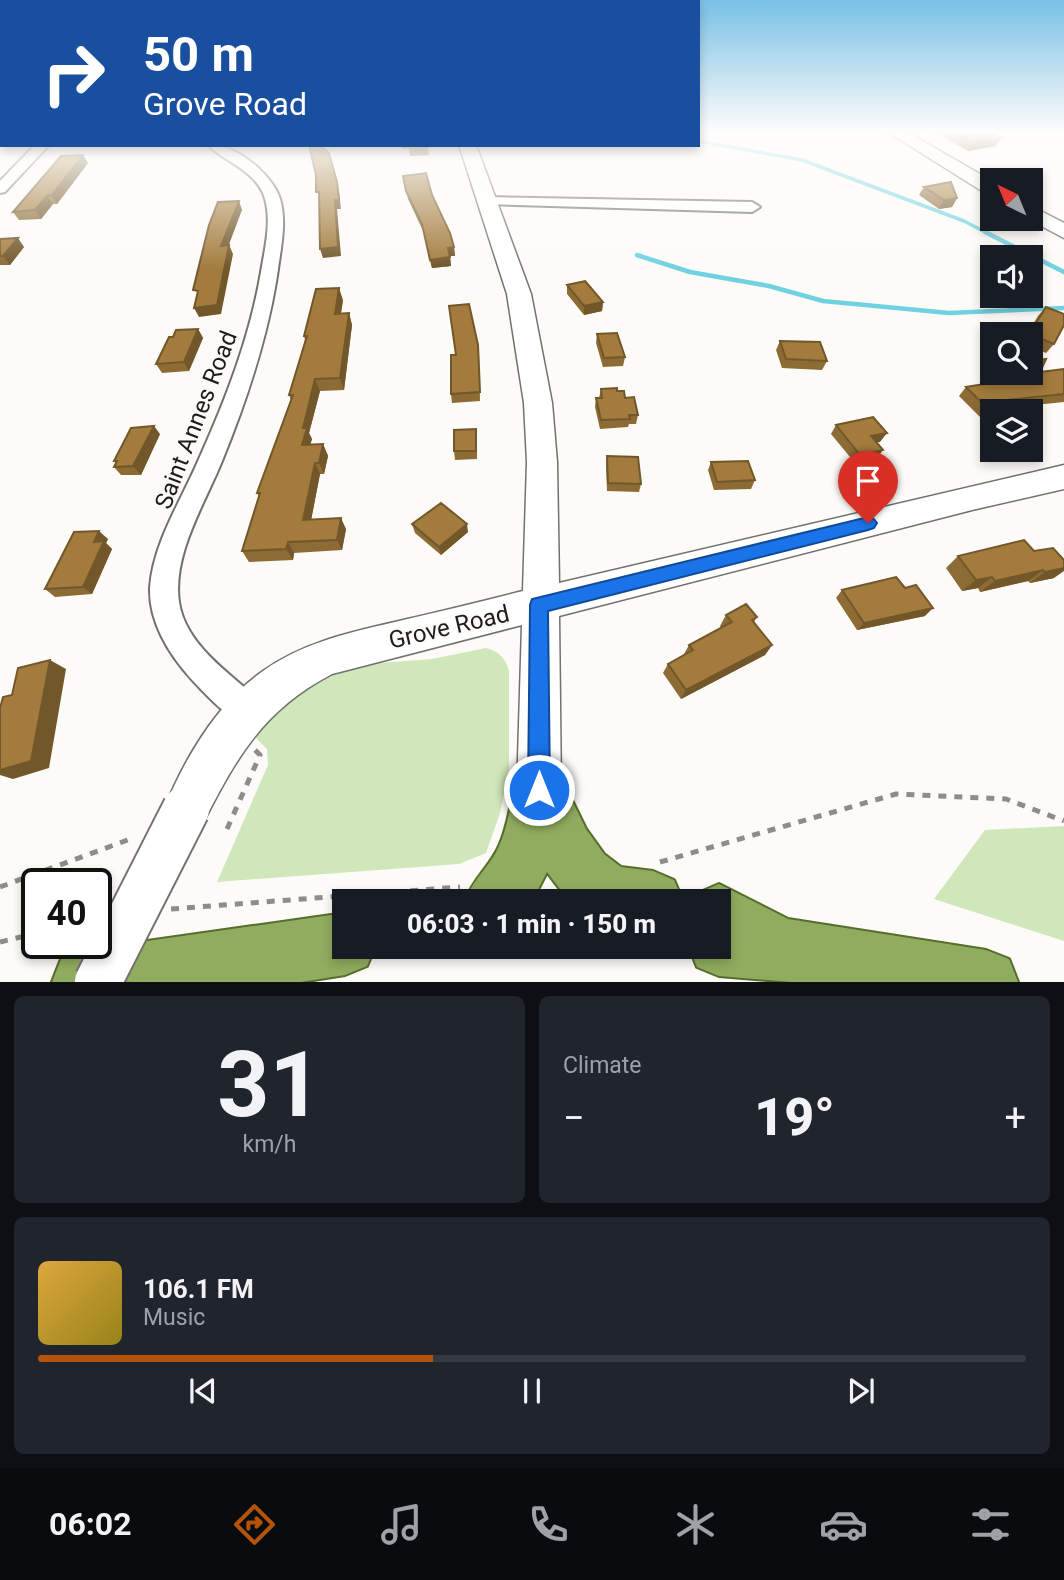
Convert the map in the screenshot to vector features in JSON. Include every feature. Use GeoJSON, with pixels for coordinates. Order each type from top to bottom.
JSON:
{"type":"FeatureCollection","features":[{"type":"Feature","properties":{"kind":"highway"},"geometry":{"type":"LineString","coordinates":[[539,790],[565,848],[581,873],[611,894],[655,882]]}},
{"type":"Feature","properties":{"kind":"highway"},"geometry":{"type":"LineString","coordinates":[[490,889],[515,879],[530,844],[539,790]]}},
{"type":"Feature","properties":{"kind":"highway"},"geometry":{"type":"LineString","coordinates":[[731,921],[782,949]]}},
{"type":"Feature","properties":{"kind":"highway"},"geometry":{"type":"LineString","coordinates":[[83,982],[332,946]]}},
{"type":"Feature","properties":{"kind":"highway"},"geometry":{"type":"LineString","coordinates":[[731,946],[782,949],[986,982]]}},
{"type":"Feature","properties":{"kind":"street","name":"Saint Annes Road"},"geometry":{"type":"LineString","coordinates":[[247,710],[188,655],[173,631],[165,605],[163,583],[180,532],[244,377],[259,331],[274,244],[274,211],[272,198],[265,184],[258,178]]}},
{"type":"Feature","properties":{"kind":"street"},"geometry":{"type":"LineString","coordinates":[[479,178],[519,294],[538,403],[541,462],[539,790]]}},
{"type":"Feature","properties":{"kind":"street"},"geometry":{"type":"LineString","coordinates":[[487,201],[752,207]]}},
{"type":"Feature","properties":{"kind":"street"},"geometry":{"type":"LineString","coordinates":[[1043,219],[1064,232]]}},
{"type":"Feature","properties":{"kind":"street","name":"Grove Road"},"geometry":{"type":"LineString","coordinates":[[98,982],[228,733],[269,689],[297,670],[326,657],[972,497],[1064,477]]}},
{"type":"Feature","properties":{"kind":"path"},"geometry":{"type":"LineString","coordinates":[[655,882],[896,794],[1006,799],[1064,821]]}},
{"type":"Feature","properties":{"kind":"path"},"geometry":{"type":"LineString","coordinates":[[169,909],[332,898]]}},
{"type":"Feature","properties":{"kind":"path"},"geometry":{"type":"LineString","coordinates":[[0,942],[21,937]]}},
{"type":"Feature","properties":{"kind":"green space"},"geometry":{"type":"Polygon","coordinates":[[[486,648],[501,656],[509,671],[509,770],[500,813],[486,853],[459,864],[217,882],[268,765],[267,749],[253,735],[272,708],[312,681],[367,664],[432,659],[486,648]]]}},
{"type":"Feature","properties":{"kind":"green space"},"geometry":{"type":"Polygon","coordinates":[[[1064,826],[1064,941],[934,899],[985,830],[1064,826]]]}},
{"type":"Feature","properties":{"kind":"building"},"geometry":{"type":"Polygon","coordinates":[[[42,178],[65,178],[35,210],[13,212],[42,178]]]}},
{"type":"Feature","properties":{"kind":"building"},"geometry":{"type":"Polygon","coordinates":[[[316,178],[336,178],[339,200],[335,200],[338,247],[320,249],[319,192],[316,192],[316,178]]]}},
{"type":"Feature","properties":{"kind":"building"},"geometry":{"type":"Polygon","coordinates":[[[403,178],[427,178],[432,195],[450,233],[454,247],[448,248],[450,257],[430,260],[422,224],[406,191],[403,178]]]}},
{"type":"Feature","properties":{"kind":"building"},"geometry":{"type":"Polygon","coordinates":[[[951,182],[957,198],[944,200],[924,187],[951,182]]]}},
{"type":"Feature","properties":{"kind":"building"},"geometry":{"type":"Polygon","coordinates":[[[239,201],[221,246],[229,245],[217,305],[194,308],[198,291],[193,290],[209,225],[218,202],[239,201]]]}},
{"type":"Feature","properties":{"kind":"building"},"geometry":{"type":"Polygon","coordinates":[[[18,238],[3,256],[0,256],[0,239],[18,238]]]}},
{"type":"Feature","properties":{"kind":"building"},"geometry":{"type":"Polygon","coordinates":[[[585,281],[603,302],[584,306],[567,285],[585,281]]]}},
{"type":"Feature","properties":{"kind":"building"},"geometry":{"type":"Polygon","coordinates":[[[339,288],[335,314],[349,313],[340,378],[315,379],[303,428],[307,428],[302,445],[323,444],[319,463],[315,463],[303,520],[341,518],[337,540],[288,542],[286,549],[242,551],[260,493],[257,493],[293,395],[289,395],[307,336],[304,336],[316,289],[339,288]]]}},
{"type":"Feature","properties":{"kind":"building"},"geometry":{"type":"Polygon","coordinates":[[[469,304],[478,345],[480,392],[451,394],[451,355],[456,355],[449,306],[469,304]]]}},
{"type":"Feature","properties":{"kind":"building"},"geometry":{"type":"Polygon","coordinates":[[[1046,307],[1064,314],[1064,325],[1054,344],[1043,340],[1043,322],[1037,322],[1046,307]]]}},
{"type":"Feature","properties":{"kind":"building"},"geometry":{"type":"Polygon","coordinates":[[[198,329],[184,362],[156,364],[169,337],[173,337],[176,330],[198,329]]]}},
{"type":"Feature","properties":{"kind":"building"},"geometry":{"type":"Polygon","coordinates":[[[617,333],[625,357],[604,358],[597,334],[617,333]]]}},
{"type":"Feature","properties":{"kind":"building"},"geometry":{"type":"Polygon","coordinates":[[[780,341],[820,342],[827,361],[786,359],[780,341]]]}},
{"type":"Feature","properties":{"kind":"building"},"geometry":{"type":"Polygon","coordinates":[[[1064,369],[1064,394],[980,401],[966,387],[1043,385],[1043,372],[1064,369]]]}},
{"type":"Feature","properties":{"kind":"building"},"geometry":{"type":"Polygon","coordinates":[[[617,388],[617,391],[624,391],[625,398],[634,397],[638,415],[629,415],[630,419],[601,420],[596,398],[602,398],[601,389],[617,388]]]}},
{"type":"Feature","properties":{"kind":"building"},"geometry":{"type":"Polygon","coordinates":[[[873,417],[887,433],[871,436],[883,450],[860,455],[836,425],[873,417]]]}},
{"type":"Feature","properties":{"kind":"building"},"geometry":{"type":"Polygon","coordinates":[[[154,426],[133,466],[114,467],[117,461],[114,461],[131,428],[154,426]]]}},
{"type":"Feature","properties":{"kind":"building"},"geometry":{"type":"Polygon","coordinates":[[[476,429],[476,451],[454,451],[454,430],[476,429]]]}},
{"type":"Feature","properties":{"kind":"building"},"geometry":{"type":"Polygon","coordinates":[[[607,456],[638,457],[641,484],[608,483],[607,456]]]}},
{"type":"Feature","properties":{"kind":"building"},"geometry":{"type":"Polygon","coordinates":[[[748,461],[755,480],[717,482],[711,462],[748,461]]]}},
{"type":"Feature","properties":{"kind":"building"},"geometry":{"type":"Polygon","coordinates":[[[441,503],[467,524],[439,547],[412,524],[441,503]]]}},
{"type":"Feature","properties":{"kind":"building"},"geometry":{"type":"Polygon","coordinates":[[[99,531],[94,542],[104,541],[83,587],[45,589],[74,532],[99,531]]]}},
{"type":"Feature","properties":{"kind":"building"},"geometry":{"type":"Polygon","coordinates":[[[1024,540],[1034,551],[1053,548],[1064,560],[1064,568],[995,581],[992,577],[976,580],[958,556],[1024,540]]]}},
{"type":"Feature","properties":{"kind":"building"},"geometry":{"type":"Polygon","coordinates":[[[896,577],[905,588],[916,585],[933,608],[864,623],[842,590],[896,577]]]}},
{"type":"Feature","properties":{"kind":"building"},"geometry":{"type":"Polygon","coordinates":[[[746,604],[757,617],[752,620],[772,645],[686,690],[668,664],[693,650],[689,645],[732,622],[726,615],[746,604]]]}},
{"type":"Feature","properties":{"kind":"building"},"geometry":{"type":"Polygon","coordinates":[[[50,660],[31,761],[0,770],[0,708],[3,697],[12,695],[18,668],[50,660]]]}},
{"type":"Feature","properties":{"kind":"waterway"},"geometry":{"type":"LineString","coordinates":[[849,178],[964,221],[989,234]]}},
{"type":"Feature","properties":{"kind":"waterway"},"geometry":{"type":"LineString","coordinates":[[985,232],[1064,272]]}},
{"type":"Feature","properties":{"kind":"waterway"},"geometry":{"type":"LineString","coordinates":[[637,255],[690,272],[769,286],[823,301],[949,313],[1064,308]]}},
{"type":"Feature","properties":{"kind":"route"},"geometry":{"type":"LineString","coordinates":[[539,790],[539,605],[868,523]]}}]}
